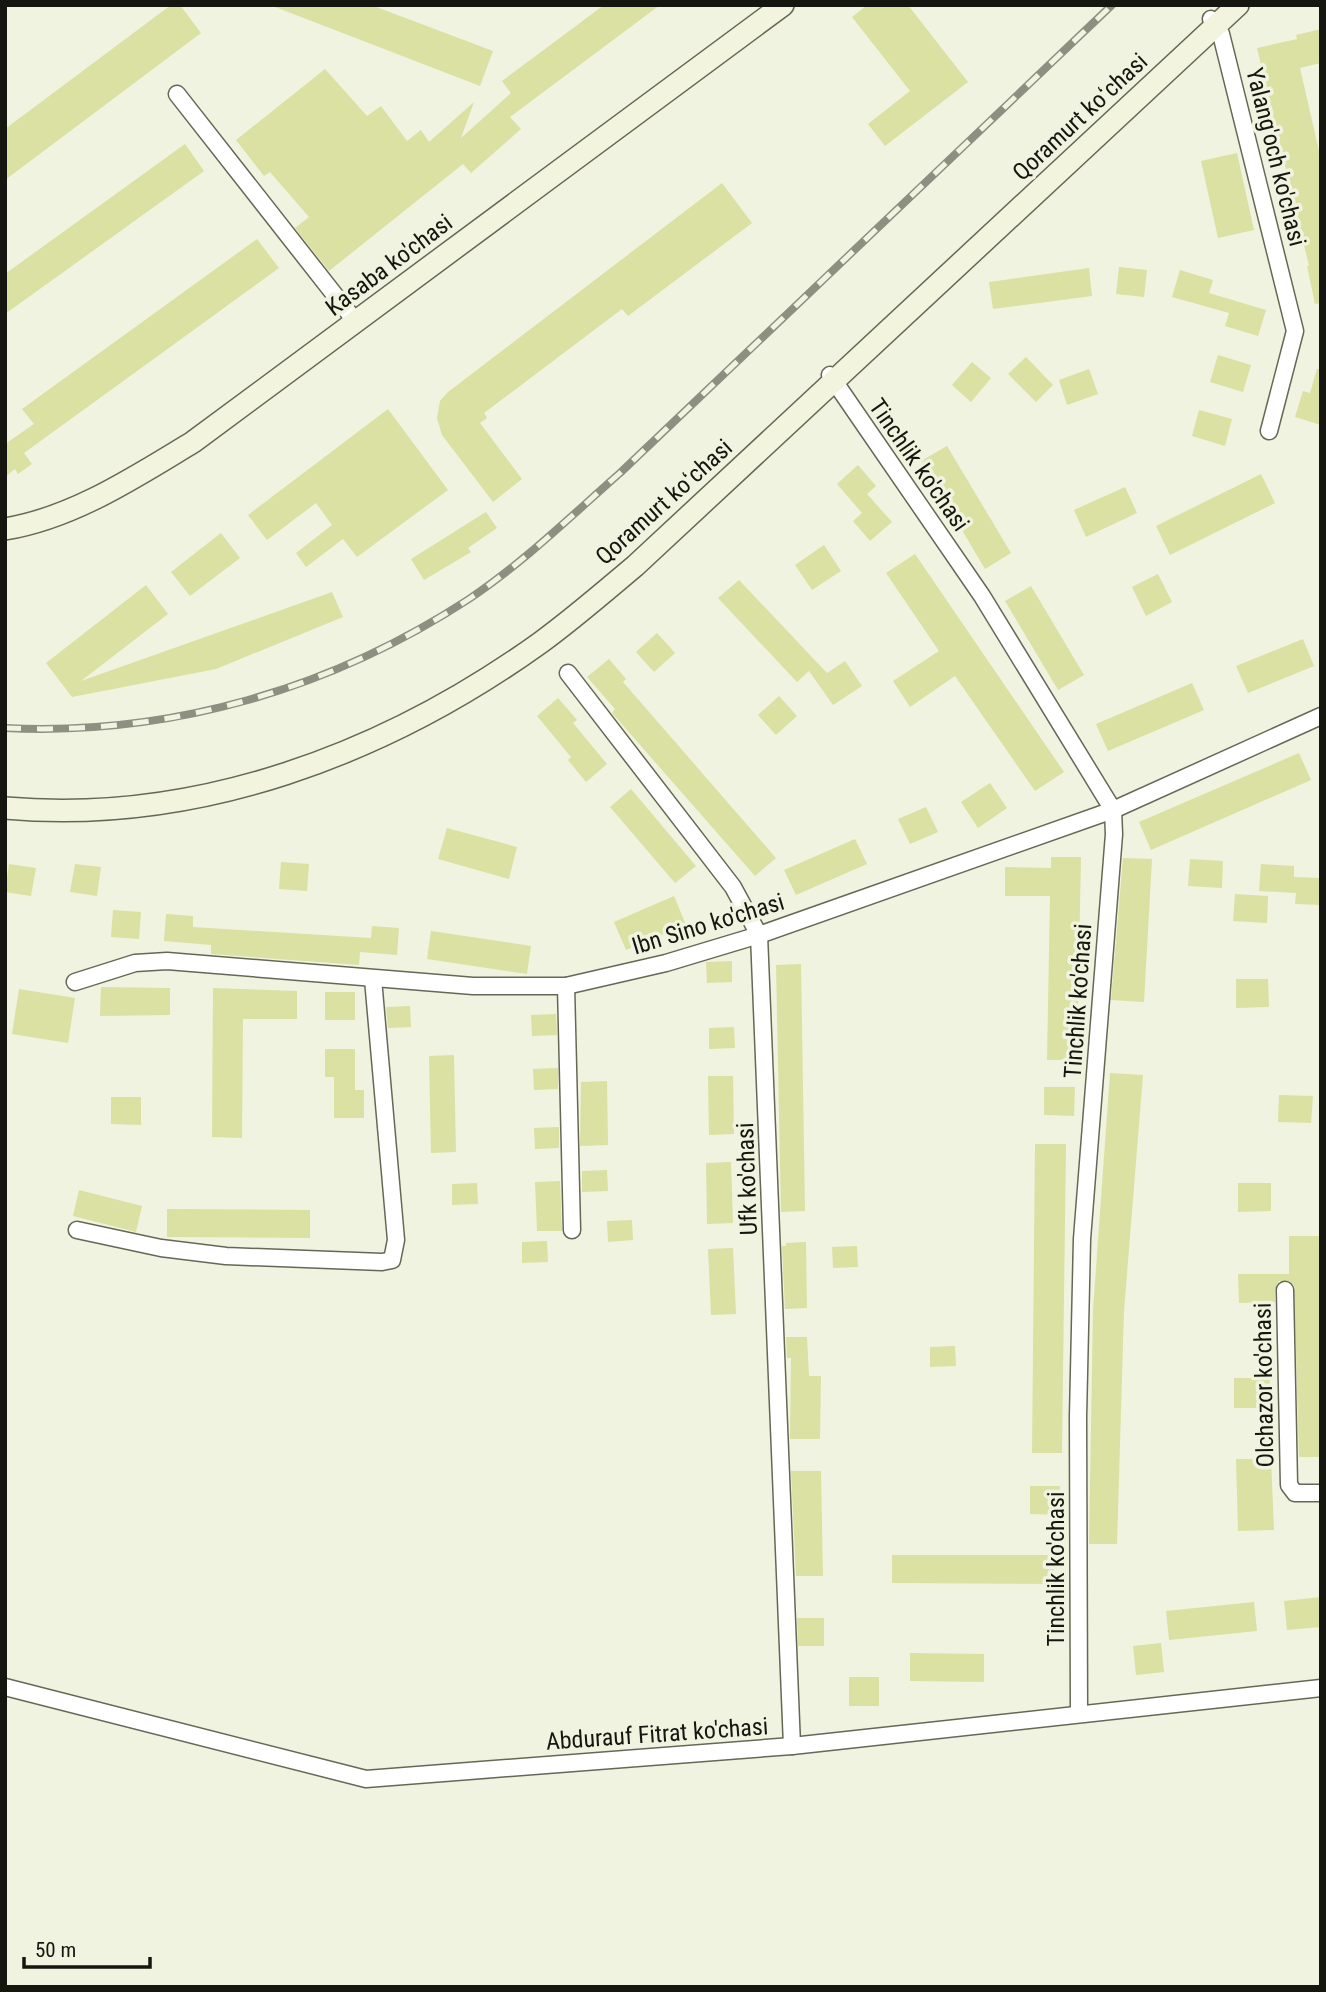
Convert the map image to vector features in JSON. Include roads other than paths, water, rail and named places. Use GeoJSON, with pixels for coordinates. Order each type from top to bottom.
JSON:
{"type":"FeatureCollection","features":[{"type":"Feature","properties":{"kind":"main road","name":"Kasaba ko'chasi"},"geometry":{"type":"LineString","coordinates":[[5,529],[60,513],[158,463],[220,423],[783,5]]}},
{"type":"Feature","properties":{"kind":"main road","name":"Qoramurt koʻchasi"},"geometry":{"type":"LineString","coordinates":[[5,808],[75,811],[137,808],[200,797],[296,770],[390,732],[502,668],[559,627],[635,566],[1217,17],[1238,5]]}},
{"type":"Feature","properties":{"kind":"main road","name":"Qoramurt koʻchasi"},"geometry":{"type":"LineString","coordinates":[[5,800],[75,804],[139,800],[229,783],[316,755],[393,720],[498,660],[580,600],[627,562],[832,378]]}},
{"type":"Feature","properties":{"kind":"street","name":"Yalang'och ko'chasi"},"geometry":{"type":"LineString","coordinates":[[1217,17],[1295,331],[1269,431]]}},
{"type":"Feature","properties":{"kind":"street"},"geometry":{"type":"LineString","coordinates":[[177,94],[356,322]]}},
{"type":"Feature","properties":{"kind":"street","name":"Tinchlik ko'chasi"},"geometry":{"type":"LineString","coordinates":[[832,378],[982,596],[1113,810],[1114,834],[1082,1240],[1078,1417],[1079,1714]]}},
{"type":"Feature","properties":{"kind":"street","name":"Ufk ko'chasi"},"geometry":{"type":"LineString","coordinates":[[568,673],[733,887],[759,935],[792,1746]]}},
{"type":"Feature","properties":{"kind":"street","name":"Ibn Sino ko'chasi"},"geometry":{"type":"LineString","coordinates":[[75,982],[135,963],[167,961],[473,986],[566,986],[666,963],[759,935],[1113,810],[1321,716]]}},
{"type":"Feature","properties":{"kind":"street"},"geometry":{"type":"LineString","coordinates":[[77,1230],[161,1248],[226,1256],[369,1262],[392,1260],[396,1240],[373,979]]}},
{"type":"Feature","properties":{"kind":"street"},"geometry":{"type":"LineString","coordinates":[[566,986],[572,1230]]}},
{"type":"Feature","properties":{"kind":"street","name":"Olchazor ko'chasi"},"geometry":{"type":"LineString","coordinates":[[1285,1290],[1289,1485],[1295,1493],[1321,1493]]}},
{"type":"Feature","properties":{"kind":"street","name":"Abdurauf Fitrat ko'chasi"},"geometry":{"type":"LineString","coordinates":[[5,1687],[366,1779],[792,1746],[1321,1688]]}},
{"type":"Feature","properties":{"kind":"railway"},"geometry":{"type":"LineString","coordinates":[[5,728],[128,724],[247,700],[305,681],[361,658],[416,631],[469,599],[528,555],[620,473],[1112,5]]}}]}
